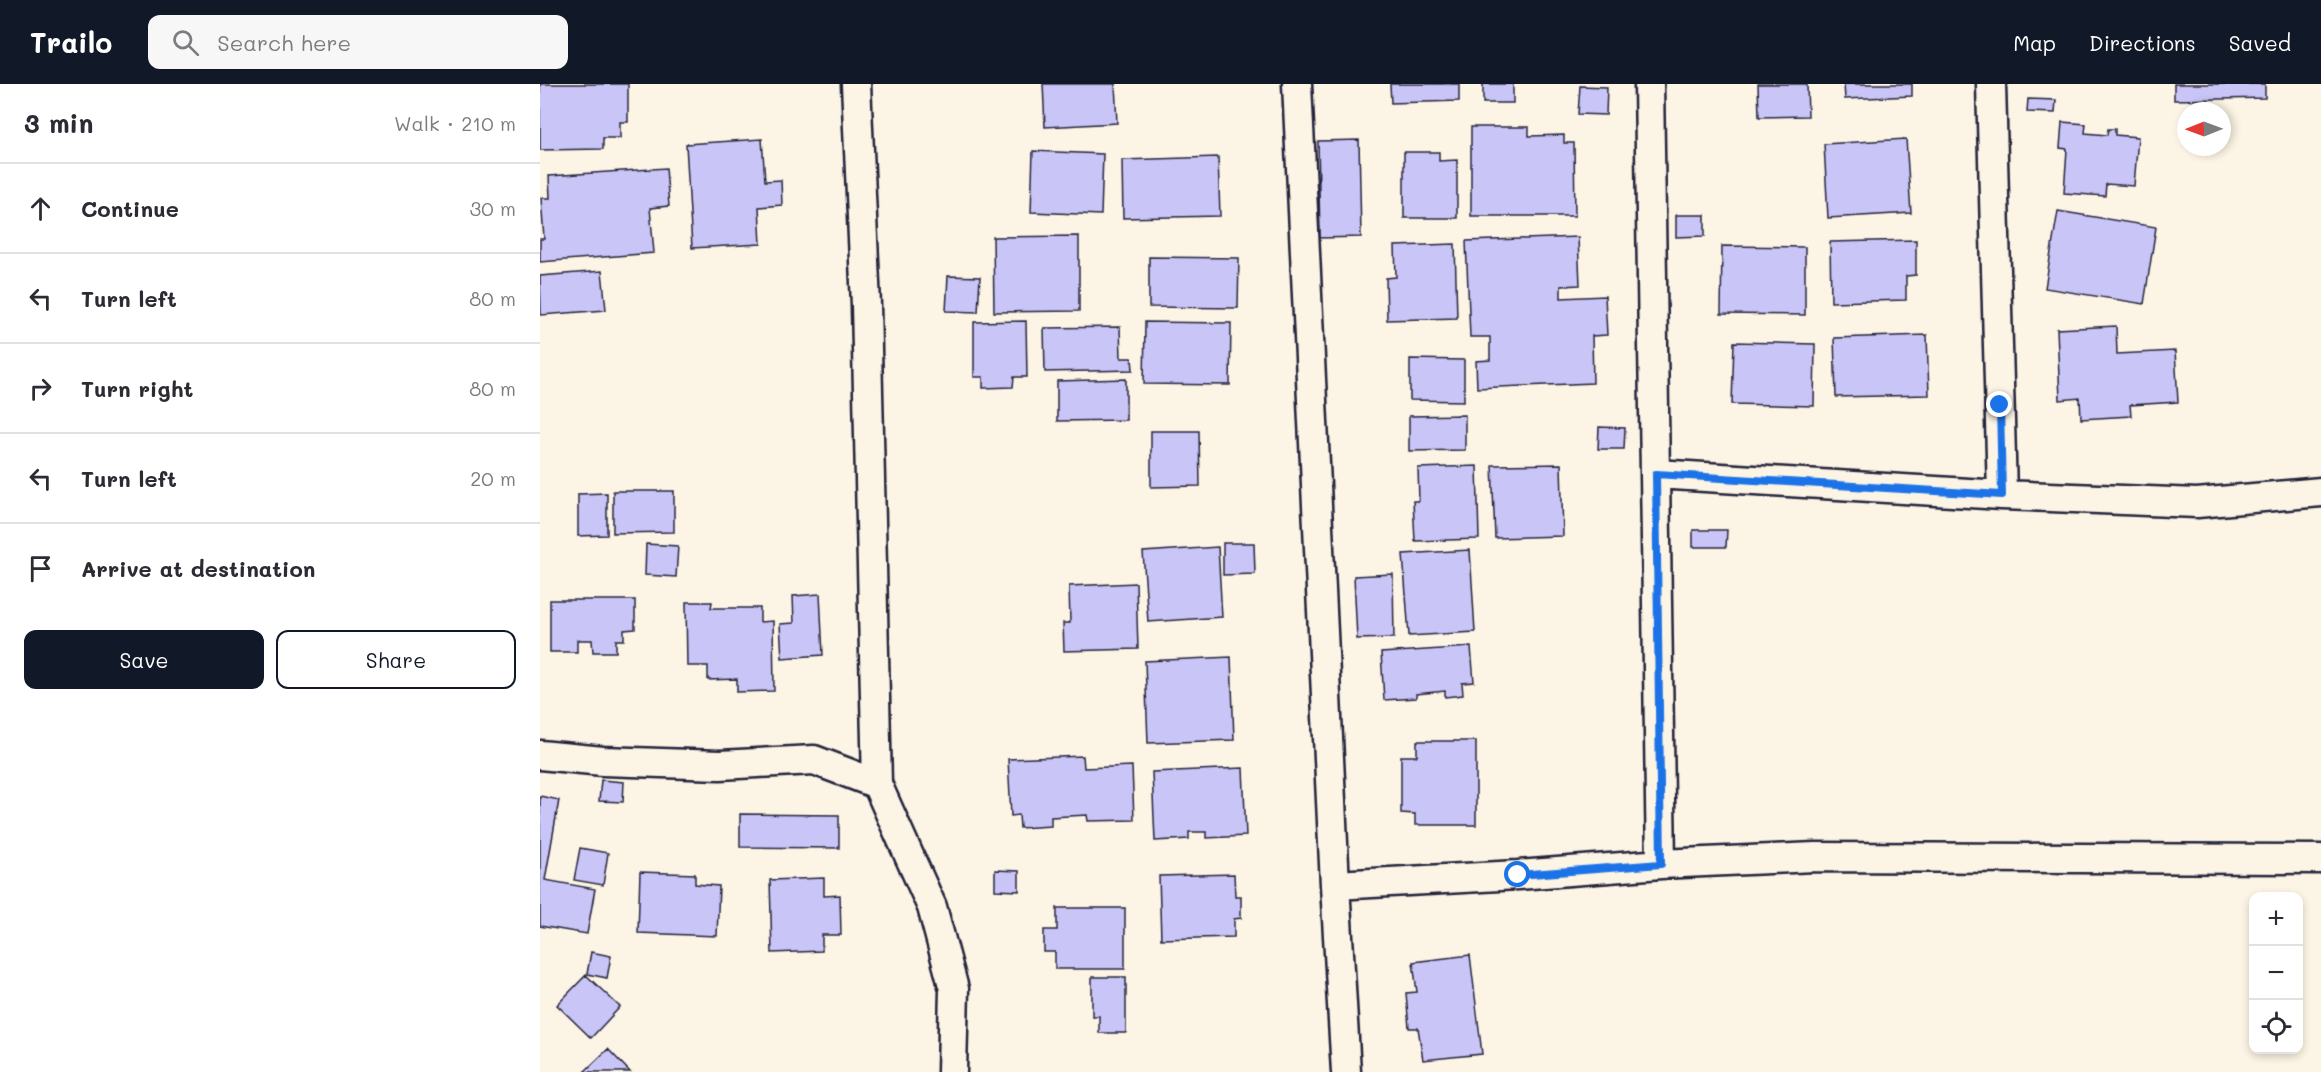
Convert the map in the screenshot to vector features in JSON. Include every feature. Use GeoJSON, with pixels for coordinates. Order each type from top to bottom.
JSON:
{"type":"FeatureCollection","features":[{"type":"Feature","properties":{"kind":"street"},"geometry":{"type":"LineString","coordinates":[[856,84],[866,305],[877,784],[932,907],[954,989],[952,1072]]}},
{"type":"Feature","properties":{"kind":"street"},"geometry":{"type":"LineString","coordinates":[[1297,84],[1346,1072]]}},
{"type":"Feature","properties":{"kind":"street"},"geometry":{"type":"LineString","coordinates":[[1649,84],[1661,864]]}},
{"type":"Feature","properties":{"kind":"street"},"geometry":{"type":"LineString","coordinates":[[1991,84],[2002,495]]}},
{"type":"Feature","properties":{"kind":"street"},"geometry":{"type":"LineString","coordinates":[[1656,474],[2002,495],[2197,503],[2321,492]]}},
{"type":"Feature","properties":{"kind":"street"},"geometry":{"type":"LineString","coordinates":[[540,755],[603,761],[720,765],[814,760],[877,784]]}},
{"type":"Feature","properties":{"kind":"street"},"geometry":{"type":"LineString","coordinates":[[1335,885],[1661,864],[1815,857],[2321,859]]}},
{"type":"Feature","properties":{"kind":"building"},"geometry":{"type":"Polygon","coordinates":[[[540,84],[628,84],[628,122],[620,122],[620,138],[603,138],[603,149],[540,150],[540,84]]]}},
{"type":"Feature","properties":{"kind":"building"},"geometry":{"type":"Polygon","coordinates":[[[1043,84],[1115,84],[1117,123],[1045,127],[1043,84]]]}},
{"type":"Feature","properties":{"kind":"building"},"geometry":{"type":"Polygon","coordinates":[[[1390,84],[1459,84],[1459,101],[1391,103],[1390,84]]]}},
{"type":"Feature","properties":{"kind":"building"},"geometry":{"type":"Polygon","coordinates":[[[1483,84],[1513,84],[1513,103],[1483,103],[1483,84]]]}},
{"type":"Feature","properties":{"kind":"building"},"geometry":{"type":"Polygon","coordinates":[[[1758,84],[1807,84],[1808,116],[1759,117],[1758,84]]]}},
{"type":"Feature","properties":{"kind":"building"},"geometry":{"type":"Polygon","coordinates":[[[1844,84],[1912,84],[1912,96],[1845,99],[1844,84]]]}},
{"type":"Feature","properties":{"kind":"building"},"geometry":{"type":"Polygon","coordinates":[[[2174,84],[2265,84],[2265,98],[2174,100],[2174,84]]]}},
{"type":"Feature","properties":{"kind":"building"},"geometry":{"type":"Polygon","coordinates":[[[1580,86],[1607,87],[1606,115],[1578,114],[1580,86]]]}},
{"type":"Feature","properties":{"kind":"building"},"geometry":{"type":"Polygon","coordinates":[[[2028,99],[2056,100],[2055,113],[2027,112],[2028,99]]]}},
{"type":"Feature","properties":{"kind":"building"},"geometry":{"type":"Polygon","coordinates":[[[2062,122],[2086,124],[2085,133],[2107,135],[2108,129],[2115,129],[2115,135],[2138,137],[2134,186],[2106,184],[2105,196],[2064,193],[2067,149],[2060,148],[2062,122]]]}},
{"type":"Feature","properties":{"kind":"building"},"geometry":{"type":"Polygon","coordinates":[[[1471,127],[1529,127],[1529,136],[1564,135],[1564,143],[1574,143],[1575,216],[1471,216],[1471,127]]]}},
{"type":"Feature","properties":{"kind":"building"},"geometry":{"type":"Polygon","coordinates":[[[762,139],[765,181],[781,180],[782,205],[759,207],[761,244],[692,248],[686,144],[762,139]]]}},
{"type":"Feature","properties":{"kind":"building"},"geometry":{"type":"Polygon","coordinates":[[[1906,139],[1911,213],[1828,218],[1824,144],[1906,139]]]}},
{"type":"Feature","properties":{"kind":"building"},"geometry":{"type":"Polygon","coordinates":[[[1359,140],[1361,237],[1320,238],[1318,141],[1359,140]]]}},
{"type":"Feature","properties":{"kind":"building"},"geometry":{"type":"Polygon","coordinates":[[[1033,151],[1103,154],[1101,215],[1031,212],[1033,151]]]}},
{"type":"Feature","properties":{"kind":"building"},"geometry":{"type":"Polygon","coordinates":[[[1404,152],[1439,152],[1439,161],[1457,160],[1457,218],[1404,218],[1404,152]]]}},
{"type":"Feature","properties":{"kind":"building"},"geometry":{"type":"Polygon","coordinates":[[[1218,157],[1220,216],[1123,218],[1122,160],[1218,157]]]}},
{"type":"Feature","properties":{"kind":"building"},"geometry":{"type":"Polygon","coordinates":[[[666,168],[669,206],[650,208],[654,253],[540,262],[540,239],[544,239],[541,198],[550,198],[549,176],[666,168]]]}},
{"type":"Feature","properties":{"kind":"building"},"geometry":{"type":"Polygon","coordinates":[[[2058,211],[2156,227],[2144,304],[2045,288],[2058,211]]]}},
{"type":"Feature","properties":{"kind":"building"},"geometry":{"type":"Polygon","coordinates":[[[1676,215],[1705,215],[1705,236],[1676,237],[1676,215]]]}},
{"type":"Feature","properties":{"kind":"building"},"geometry":{"type":"Polygon","coordinates":[[[1079,236],[1079,311],[994,312],[993,237],[1079,236]]]}},
{"type":"Feature","properties":{"kind":"building"},"geometry":{"type":"Polygon","coordinates":[[[1578,237],[1580,285],[1561,286],[1561,298],[1605,296],[1607,335],[1592,336],[1593,383],[1477,388],[1476,361],[1490,360],[1490,337],[1470,337],[1466,241],[1578,237]]]}},
{"type":"Feature","properties":{"kind":"building"},"geometry":{"type":"Polygon","coordinates":[[[1916,240],[1916,275],[1906,276],[1906,300],[1831,302],[1830,242],[1916,240]]]}},
{"type":"Feature","properties":{"kind":"building"},"geometry":{"type":"Polygon","coordinates":[[[1455,244],[1457,318],[1387,320],[1386,278],[1396,277],[1395,246],[1455,244]]]}},
{"type":"Feature","properties":{"kind":"building"},"geometry":{"type":"Polygon","coordinates":[[[1722,246],[1805,247],[1805,315],[1721,314],[1722,246]]]}},
{"type":"Feature","properties":{"kind":"building"},"geometry":{"type":"Polygon","coordinates":[[[1149,257],[1239,258],[1238,308],[1149,307],[1149,257]]]}},
{"type":"Feature","properties":{"kind":"building"},"geometry":{"type":"Polygon","coordinates":[[[602,271],[606,310],[541,315],[540,276],[602,271]]]}},
{"type":"Feature","properties":{"kind":"building"},"geometry":{"type":"Polygon","coordinates":[[[948,276],[980,277],[978,312],[946,311],[948,276]]]}},
{"type":"Feature","properties":{"kind":"building"},"geometry":{"type":"Polygon","coordinates":[[[1026,321],[1027,377],[1014,377],[1013,387],[983,388],[983,377],[974,377],[974,322],[1026,321]]]}},
{"type":"Feature","properties":{"kind":"building"},"geometry":{"type":"Polygon","coordinates":[[[1145,322],[1231,323],[1230,385],[1144,384],[1145,322]]]}},
{"type":"Feature","properties":{"kind":"building"},"geometry":{"type":"Polygon","coordinates":[[[2116,326],[2117,354],[2175,351],[2178,402],[2130,405],[2131,416],[2081,419],[2080,398],[2060,400],[2057,329],[2116,326]]]}},
{"type":"Feature","properties":{"kind":"building"},"geometry":{"type":"Polygon","coordinates":[[[1120,327],[1121,358],[1132,358],[1133,370],[1045,372],[1044,328],[1120,327]]]}},
{"type":"Feature","properties":{"kind":"building"},"geometry":{"type":"Polygon","coordinates":[[[1927,335],[1929,395],[1836,397],[1834,338],[1927,335]]]}},
{"type":"Feature","properties":{"kind":"building"},"geometry":{"type":"Polygon","coordinates":[[[1734,342],[1815,344],[1814,406],[1732,404],[1734,342]]]}},
{"type":"Feature","properties":{"kind":"building"},"geometry":{"type":"Polygon","coordinates":[[[1410,359],[1464,360],[1464,401],[1410,400],[1410,359]]]}},
{"type":"Feature","properties":{"kind":"building"},"geometry":{"type":"Polygon","coordinates":[[[1126,379],[1126,420],[1057,421],[1057,381],[1126,379]]]}},
{"type":"Feature","properties":{"kind":"building"},"geometry":{"type":"Polygon","coordinates":[[[1465,415],[1465,450],[1409,451],[1409,416],[1465,415]]]}},
{"type":"Feature","properties":{"kind":"building"},"geometry":{"type":"Polygon","coordinates":[[[1599,427],[1625,428],[1624,449],[1598,449],[1599,427]]]}},
{"type":"Feature","properties":{"kind":"building"},"geometry":{"type":"Polygon","coordinates":[[[1151,431],[1199,431],[1200,486],[1151,487],[1151,431]]]}},
{"type":"Feature","properties":{"kind":"building"},"geometry":{"type":"Polygon","coordinates":[[[1561,464],[1563,536],[1495,538],[1492,465],[1561,464]]]}},
{"type":"Feature","properties":{"kind":"building"},"geometry":{"type":"Polygon","coordinates":[[[1477,466],[1479,539],[1415,541],[1413,501],[1419,501],[1418,468],[1477,466]]]}},
{"type":"Feature","properties":{"kind":"building"},"geometry":{"type":"Polygon","coordinates":[[[613,491],[674,491],[674,532],[613,533],[613,491]]]}},
{"type":"Feature","properties":{"kind":"building"},"geometry":{"type":"Polygon","coordinates":[[[607,493],[607,535],[578,536],[578,494],[607,493]]]}},
{"type":"Feature","properties":{"kind":"building"},"geometry":{"type":"Polygon","coordinates":[[[1693,530],[1727,530],[1726,547],[1693,547],[1693,530]]]}},
{"type":"Feature","properties":{"kind":"building"},"geometry":{"type":"Polygon","coordinates":[[[1223,543],[1254,543],[1255,574],[1223,575],[1223,543]]]}},
{"type":"Feature","properties":{"kind":"building"},"geometry":{"type":"Polygon","coordinates":[[[646,544],[678,546],[676,577],[645,575],[646,544]]]}},
{"type":"Feature","properties":{"kind":"building"},"geometry":{"type":"Polygon","coordinates":[[[1218,547],[1222,617],[1148,622],[1143,552],[1218,547]]]}},
{"type":"Feature","properties":{"kind":"building"},"geometry":{"type":"Polygon","coordinates":[[[1470,550],[1475,632],[1409,636],[1403,554],[1470,550]]]}},
{"type":"Feature","properties":{"kind":"building"},"geometry":{"type":"Polygon","coordinates":[[[1393,574],[1394,638],[1357,639],[1354,576],[1393,574]]]}},
{"type":"Feature","properties":{"kind":"building"},"geometry":{"type":"Polygon","coordinates":[[[1136,583],[1138,649],[1064,651],[1063,623],[1070,623],[1069,586],[1136,583]]]}},
{"type":"Feature","properties":{"kind":"building"},"geometry":{"type":"Polygon","coordinates":[[[820,594],[823,655],[782,658],[780,624],[794,623],[793,596],[820,594]]]}},
{"type":"Feature","properties":{"kind":"building"},"geometry":{"type":"Polygon","coordinates":[[[550,600],[635,600],[635,629],[624,630],[624,640],[616,640],[616,652],[593,652],[592,640],[577,640],[577,652],[550,652],[550,600]]]}},
{"type":"Feature","properties":{"kind":"building"},"geometry":{"type":"Polygon","coordinates":[[[686,602],[712,602],[711,608],[760,608],[760,622],[773,621],[774,691],[737,692],[737,679],[708,680],[708,666],[687,666],[686,602]]]}},
{"type":"Feature","properties":{"kind":"building"},"geometry":{"type":"Polygon","coordinates":[[[1471,647],[1474,682],[1462,683],[1463,695],[1445,697],[1445,691],[1416,694],[1416,698],[1384,700],[1381,653],[1471,647]]]}},
{"type":"Feature","properties":{"kind":"building"},"geometry":{"type":"Polygon","coordinates":[[[1231,657],[1234,740],[1148,743],[1145,661],[1231,657]]]}},
{"type":"Feature","properties":{"kind":"building"},"geometry":{"type":"Polygon","coordinates":[[[1417,741],[1476,741],[1476,825],[1415,825],[1415,814],[1401,813],[1401,756],[1417,756],[1417,741]]]}},
{"type":"Feature","properties":{"kind":"building"},"geometry":{"type":"Polygon","coordinates":[[[1083,756],[1084,768],[1132,766],[1134,820],[1088,821],[1087,815],[1051,817],[1051,826],[1020,828],[1019,815],[1011,816],[1008,759],[1083,756]]]}},
{"type":"Feature","properties":{"kind":"building"},"geometry":{"type":"Polygon","coordinates":[[[1243,768],[1246,836],[1206,838],[1206,832],[1189,832],[1189,839],[1155,841],[1152,772],[1243,768]]]}},
{"type":"Feature","properties":{"kind":"building"},"geometry":{"type":"Polygon","coordinates":[[[601,780],[624,782],[623,802],[599,801],[601,780]]]}},
{"type":"Feature","properties":{"kind":"building"},"geometry":{"type":"Polygon","coordinates":[[[540,796],[559,800],[545,880],[595,889],[587,934],[540,926],[540,796]]]}},
{"type":"Feature","properties":{"kind":"building"},"geometry":{"type":"Polygon","coordinates":[[[740,814],[839,815],[839,848],[740,847],[740,814]]]}},
{"type":"Feature","properties":{"kind":"building"},"geometry":{"type":"Polygon","coordinates":[[[580,848],[608,853],[603,885],[574,880],[580,848]]]}},
{"type":"Feature","properties":{"kind":"building"},"geometry":{"type":"Polygon","coordinates":[[[995,870],[1019,871],[1019,891],[995,890],[995,870]]]}},
{"type":"Feature","properties":{"kind":"building"},"geometry":{"type":"Polygon","coordinates":[[[640,872],[695,874],[695,884],[719,886],[717,936],[638,933],[640,872]]]}},
{"type":"Feature","properties":{"kind":"building"},"geometry":{"type":"Polygon","coordinates":[[[1234,874],[1235,896],[1241,896],[1241,918],[1234,919],[1234,937],[1161,939],[1159,876],[1234,874]]]}},
{"type":"Feature","properties":{"kind":"building"},"geometry":{"type":"Polygon","coordinates":[[[824,878],[824,896],[840,895],[841,935],[822,935],[822,951],[772,953],[770,880],[824,878]]]}},
{"type":"Feature","properties":{"kind":"building"},"geometry":{"type":"Polygon","coordinates":[[[1057,908],[1125,908],[1125,969],[1055,969],[1055,952],[1044,952],[1044,930],[1057,930],[1057,908]]]}},
{"type":"Feature","properties":{"kind":"building"},"geometry":{"type":"Polygon","coordinates":[[[591,952],[611,956],[607,978],[587,974],[591,952]]]}},
{"type":"Feature","properties":{"kind":"building"},"geometry":{"type":"Polygon","coordinates":[[[1470,955],[1482,1054],[1423,1060],[1418,1028],[1409,1028],[1406,993],[1417,992],[1413,962],[1470,955]]]}},
{"type":"Feature","properties":{"kind":"building"},"geometry":{"type":"Polygon","coordinates":[[[586,975],[620,1007],[591,1038],[557,1005],[586,975]]]}},
{"type":"Feature","properties":{"kind":"building"},"geometry":{"type":"Polygon","coordinates":[[[1092,977],[1126,977],[1126,1033],[1099,1033],[1099,1016],[1092,1016],[1092,977]]]}},
{"type":"Feature","properties":{"kind":"building"},"geometry":{"type":"Polygon","coordinates":[[[608,1049],[630,1072],[584,1072],[608,1049]]]}},
{"type":"Feature","properties":{"kind":"route"},"geometry":{"type":"LineString","coordinates":[[1518,875],[1661,864],[1656,474],[2002,495],[2000,405]]}}]}
